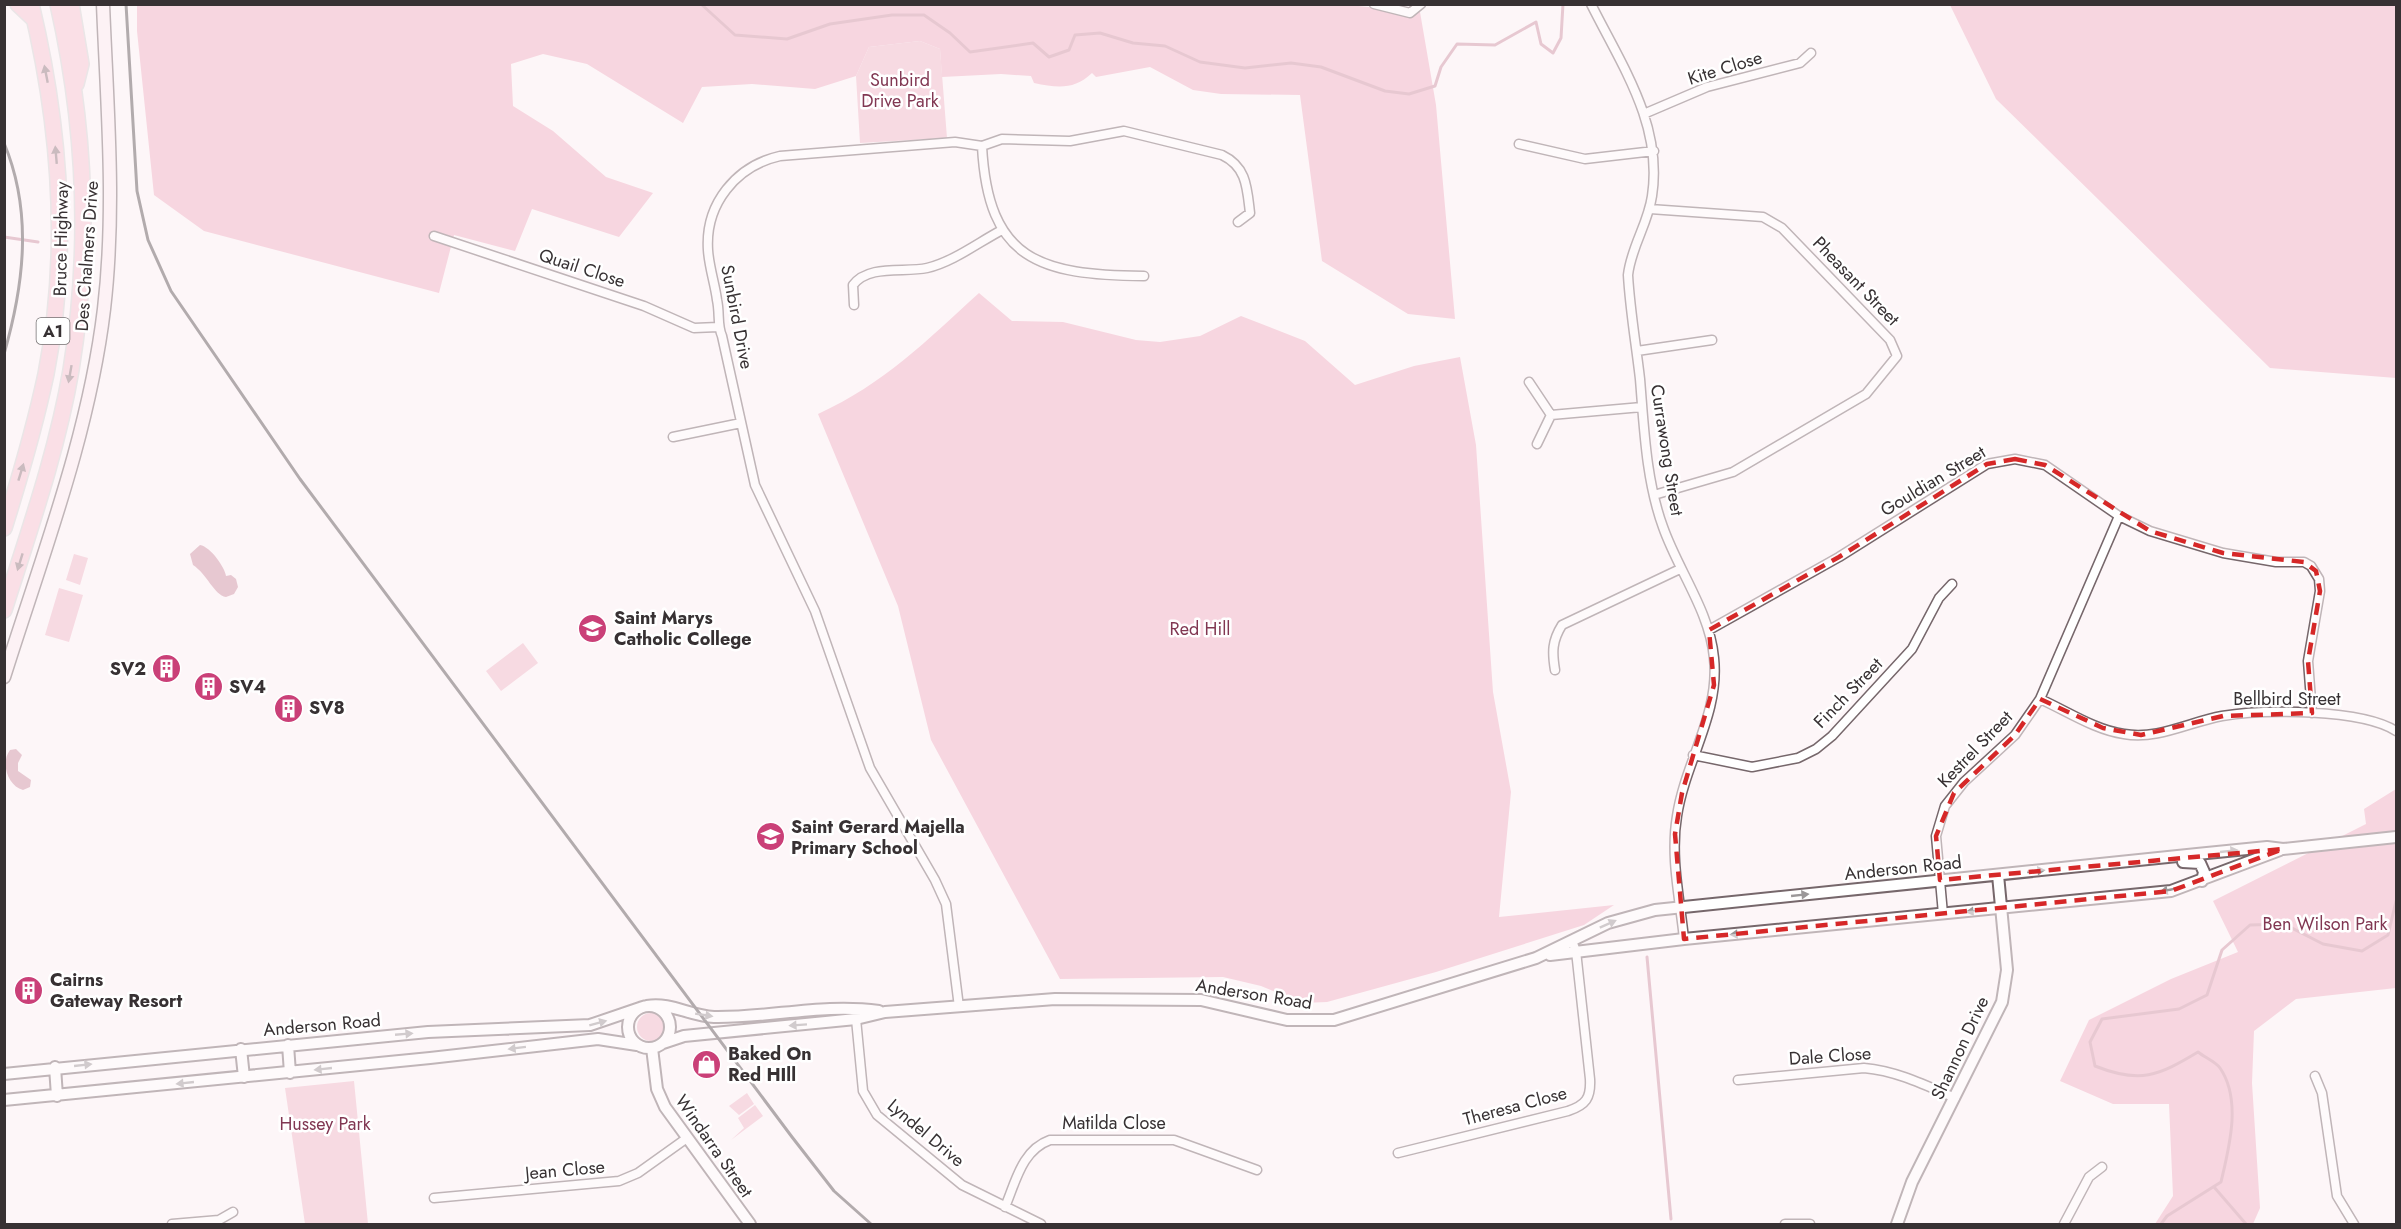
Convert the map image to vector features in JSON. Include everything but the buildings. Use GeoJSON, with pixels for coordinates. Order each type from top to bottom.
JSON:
{"type":"FeatureCollection","features":[{"type":"Feature","properties":{"kind":"highway"},"geometry":{"type":"LineString","coordinates":[[18,4],[32,12]]}},
{"type":"Feature","properties":{"kind":"highway","name":"Bruce Highway"},"geometry":{"type":"LineString","coordinates":[[4,610],[52,452],[76,335],[82,274],[83,202],[74,90],[58,4]]}},
{"type":"Feature","properties":{"kind":"highway"},"geometry":{"type":"LineString","coordinates":[[71,4],[81,64],[74,90]]}},
{"type":"Feature","properties":{"kind":"highway","name":"Bruce Highway"},"geometry":{"type":"LineString","coordinates":[[4,528],[40,400],[53,328],[57,284],[59,219],[57,162],[50,102],[32,12]]}},
{"type":"Feature","properties":{"kind":"main road","name":"Des Chalmers Drive"},"geometry":{"type":"LineString","coordinates":[[4,677],[70,469],[100,340],[108,271],[111,198],[103,4]]}},
{"type":"Feature","properties":{"kind":"street"},"geometry":{"type":"LineString","coordinates":[[1374,4],[1410,13],[1421,4]]}},
{"type":"Feature","properties":{"kind":"street","name":"Currawong Street"},"geometry":{"type":"LineString","coordinates":[[1591,4],[1646,113],[1654,151],[1650,209],[1632,254],[1628,275],[1642,407],[1654,495],[1662,527],[1709,630],[1714,658],[1714,686],[1709,714],[1693,755],[1676,825],[1674,854],[1684,939]]}},
{"type":"Feature","properties":{"kind":"street","name":"Kite Close"},"geometry":{"type":"LineString","coordinates":[[1646,113],[1707,87],[1800,63],[1810,53]]}},
{"type":"Feature","properties":{"kind":"street","name":"Sunbird Drive"},"geometry":{"type":"LineString","coordinates":[[959,1007],[950,925],[942,894],[870,768],[815,611],[755,485],[722,336],[718,327],[719,313],[708,252],[710,222],[724,192],[745,170],[771,158],[816,152],[955,142],[970,142],[982,146],[997,139],[1070,141],[1124,131],[1222,155],[1236,163],[1245,178],[1250,213],[1238,222]]}},
{"type":"Feature","properties":{"kind":"street"},"geometry":{"type":"LineString","coordinates":[[1519,144],[1585,159],[1654,151]]}},
{"type":"Feature","properties":{"kind":"street"},"geometry":{"type":"LineString","coordinates":[[982,146],[986,188],[1002,230],[1017,248],[1046,265],[1144,276]]}},
{"type":"Feature","properties":{"kind":"street","name":"Pheasant Street"},"geometry":{"type":"LineString","coordinates":[[1650,209],[1763,217],[1782,228],[1890,340],[1898,356],[1866,394],[1733,472],[1654,495]]}},
{"type":"Feature","properties":{"kind":"street"},"geometry":{"type":"LineString","coordinates":[[854,305],[853,285],[862,277],[872,273],[928,268],[1002,230]]}},
{"type":"Feature","properties":{"kind":"street","name":"Quail Close"},"geometry":{"type":"LineString","coordinates":[[434,236],[644,306],[694,328],[718,327]]}},
{"type":"Feature","properties":{"kind":"street"},"geometry":{"type":"LineString","coordinates":[[1637,351],[1712,340]]}},
{"type":"Feature","properties":{"kind":"street"},"geometry":{"type":"LineString","coordinates":[[1529,382],[1551,415]]}},
{"type":"Feature","properties":{"kind":"street"},"geometry":{"type":"LineString","coordinates":[[1551,415],[1642,407]]}},
{"type":"Feature","properties":{"kind":"street"},"geometry":{"type":"LineString","coordinates":[[1537,444],[1551,415]]}},
{"type":"Feature","properties":{"kind":"street"},"geometry":{"type":"LineString","coordinates":[[674,437],[741,423]]}},
{"type":"Feature","properties":{"kind":"street","name":"Gouldian Street"},"geometry":{"type":"LineString","coordinates":[[1709,630],[1839,557],[1987,464],[1999,460],[2015,459],[2045,465],[2119,516],[2150,531],[2196,546],[2259,560],[2304,562],[2311,566],[2319,579],[2320,591],[2308,661],[2312,713]]}},
{"type":"Feature","properties":{"kind":"street","name":"Kestrel Street"},"geometry":{"type":"LineString","coordinates":[[1943,914],[1936,836],[1945,806],[1964,782],[2014,735],[2040,699],[2119,516]]}},
{"type":"Feature","properties":{"kind":"street"},"geometry":{"type":"LineString","coordinates":[[1555,670],[1552,652],[1554,638],[1562,625],[1680,569]]}},
{"type":"Feature","properties":{"kind":"street","name":"Finch Street"},"geometry":{"type":"LineString","coordinates":[[1693,755],[1752,767],[1798,758],[1815,748],[1832,736],[1912,649],[1939,598],[1952,584]]}},
{"type":"Feature","properties":{"kind":"street","name":"Bellbird Street"},"geometry":{"type":"LineString","coordinates":[[2040,699],[2103,728],[2124,734],[2158,734],[2223,716],[2312,713],[2361,717],[2396,730]]}},
{"type":"Feature","properties":{"kind":"street","name":"Anderson Road"},"geometry":{"type":"LineString","coordinates":[[663,1043],[684,1036],[856,1019],[885,1012],[1055,999],[1191,999],[1223,1004],[1287,1020],[1327,1020],[1364,1012],[1574,946],[1624,917],[1681,907],[2266,847],[2283,849],[2397,837]]}},
{"type":"Feature","properties":{"kind":"street","name":"Anderson Road"},"geometry":{"type":"LineString","coordinates":[[1574,946],[1684,939],[2158,892],[2202,881],[2283,849]]}},
{"type":"Feature","properties":{"kind":"street"},"geometry":{"type":"LineString","coordinates":[[2117,863],[2139,867],[2195,861],[2203,867],[2202,881]]}},
{"type":"Feature","properties":{"kind":"street","name":"Shannon Drive"},"geometry":{"type":"LineString","coordinates":[[1898,1224],[1904,1200],[2002,1002],[2007,970],[1998,875]]}},
{"type":"Feature","properties":{"kind":"street","name":"Theresa Close"},"geometry":{"type":"LineString","coordinates":[[1398,1153],[1568,1111],[1584,1104],[1591,1088],[1574,946]]}},
{"type":"Feature","properties":{"kind":"street","name":"Anderson Road"},"geometry":{"type":"LineString","coordinates":[[4,1074],[55,1067],[455,1030],[590,1025],[644,1007],[665,1005],[713,1017],[855,1008],[885,1012]]}},
{"type":"Feature","properties":{"kind":"street"},"geometry":{"type":"LineString","coordinates":[[4,1100],[598,1039],[652,1048],[663,1043],[670,1032],[669,1018],[660,1009],[644,1007],[633,1014],[628,1025],[631,1038],[637,1045]]}},
{"type":"Feature","properties":{"kind":"street"},"geometry":{"type":"LineString","coordinates":[[855,1008],[856,1019]]}},
{"type":"Feature","properties":{"kind":"street","name":"Lyndel Drive"},"geometry":{"type":"LineString","coordinates":[[856,1019],[863,1091],[867,1102],[877,1115],[938,1168],[962,1185],[1041,1224]]}},
{"type":"Feature","properties":{"kind":"street"},"geometry":{"type":"LineString","coordinates":[[288,1045],[290,1072]]}},
{"type":"Feature","properties":{"kind":"street","name":"Windarra Street"},"geometry":{"type":"LineString","coordinates":[[652,1048],[659,1096],[750,1224]]}},
{"type":"Feature","properties":{"kind":"street"},"geometry":{"type":"LineString","coordinates":[[241,1049],[244,1077]]}},
{"type":"Feature","properties":{"kind":"street"},"geometry":{"type":"LineString","coordinates":[[55,1067],[57,1096]]}},
{"type":"Feature","properties":{"kind":"street","name":"Dale Close"},"geometry":{"type":"LineString","coordinates":[[1738,1080],[1864,1068],[1901,1075],[1955,1098]]}},
{"type":"Feature","properties":{"kind":"street"},"geometry":{"type":"LineString","coordinates":[[2315,1076],[2322,1093],[2337,1196],[2354,1224]]}},
{"type":"Feature","properties":{"kind":"street","name":"Jean Close"},"geometry":{"type":"LineString","coordinates":[[434,1198],[620,1181],[638,1173],[687,1138]]}},
{"type":"Feature","properties":{"kind":"street","name":"Matilda Close"},"geometry":{"type":"LineString","coordinates":[[1005,1207],[1026,1156],[1039,1144],[1050,1140],[1174,1140],[1257,1170]]}},
{"type":"Feature","properties":{"kind":"street"},"geometry":{"type":"LineString","coordinates":[[2064,1224],[2089,1177],[2102,1167]]}},
{"type":"Feature","properties":{"kind":"street"},"geometry":{"type":"LineString","coordinates":[[172,1224],[219,1220],[233,1212]]}},
{"type":"Feature","properties":{"kind":"street"},"geometry":{"type":"LineString","coordinates":[[1785,1224],[1810,1224]]}},
{"type":"Feature","properties":{"kind":"highlighted area"},"geometry":{"type":"Polygon","coordinates":[[[2015,459],[2045,465],[2150,531],[2223,553],[2304,562],[2316,571],[2320,591],[2308,661],[2312,713],[2223,716],[2141,735],[2103,728],[2040,699],[2015,735],[1954,793],[1936,836],[1940,880],[2283,849],[2171,891],[1684,939],[1675,834],[1682,793],[1714,685],[1709,630],[1839,557],[1987,464],[2015,459]]]}},
{"type":"Feature","properties":{"kind":"green space"},"geometry":{"type":"Polygon","coordinates":[[[1338,4],[1420,12],[1436,105],[1455,319],[1408,314],[1322,261],[1300,95],[1221,94],[1193,90],[1150,67],[1096,77],[1092,73],[1079,82],[1065,86],[1034,83],[1031,76],[1001,74],[942,77],[940,49],[920,41],[869,47],[856,76],[815,89],[752,84],[702,87],[683,123],[587,64],[543,54],[511,64],[513,106],[553,131],[606,177],[653,193],[619,237],[532,209],[515,251],[454,235],[439,293],[204,231],[154,195],[137,31],[137,5],[1338,4]]]}},
{"type":"Feature","properties":{"kind":"green space"},"geometry":{"type":"Polygon","coordinates":[[[1950,5],[2396,5],[2396,378],[2270,368],[1996,99],[1950,5]]]}},
{"type":"Feature","properties":{"kind":"green space","name":"Sunbird Drive Park"},"geometry":{"type":"Polygon","coordinates":[[[920,41],[940,49],[947,138],[860,143],[856,76],[869,47],[920,41]]]}},
{"type":"Feature","properties":{"kind":"green space","name":"Red Hill"},"geometry":{"type":"Polygon","coordinates":[[[979,293],[1012,321],[1063,322],[1136,340],[1160,342],[1200,336],[1241,316],[1305,341],[1355,385],[1414,366],[1460,357],[1476,445],[1493,692],[1511,792],[1499,917],[1614,905],[1584,925],[1436,972],[1327,1002],[1302,1003],[1261,986],[1223,977],[1060,979],[931,740],[898,606],[818,414],[864,389],[884,375],[922,345],[979,293]]]}},
{"type":"Feature","properties":{"kind":"green space"},"geometry":{"type":"Polygon","coordinates":[[[74,554],[88,558],[80,585],[66,580],[74,554]]]}},
{"type":"Feature","properties":{"kind":"green space"},"geometry":{"type":"Polygon","coordinates":[[[59,588],[83,595],[69,642],[45,635],[59,588]]]}},
{"type":"Feature","properties":{"kind":"green space"},"geometry":{"type":"Polygon","coordinates":[[[523,643],[538,663],[501,691],[486,671],[523,643]]]}},
{"type":"Feature","properties":{"kind":"green space","name":"Ben Wilson Park"},"geometry":{"type":"Polygon","coordinates":[[[2396,789],[2396,988],[2296,999],[2254,1031],[2252,1083],[2260,1208],[2253,1224],[2155,1224],[2173,1196],[2169,1104],[2113,1104],[2060,1081],[2089,1020],[2171,979],[2238,952],[2213,901],[2366,824],[2364,809],[2396,789]]]}},
{"type":"Feature","properties":{"kind":"green space"},"geometry":{"type":"Polygon","coordinates":[[[651,1013],[661,1017],[665,1027],[661,1037],[651,1041],[641,1037],[637,1027],[641,1017],[651,1013]]]}},
{"type":"Feature","properties":{"kind":"green space","name":"Hussey Park"},"geometry":{"type":"Polygon","coordinates":[[[354,1081],[368,1224],[305,1224],[285,1088],[354,1081]]]}},
{"type":"Feature","properties":{"kind":"green space"},"geometry":{"type":"Polygon","coordinates":[[[747,1093],[754,1104],[739,1115],[729,1106],[747,1093]]]}},
{"type":"Feature","properties":{"kind":"green space"},"geometry":{"type":"Polygon","coordinates":[[[755,1105],[763,1116],[731,1140],[744,1128],[738,1118],[755,1105]]]}},
{"type":"Feature","properties":{"kind":"shaded area"},"geometry":{"type":"Polygon","coordinates":[[[200,545],[217,558],[226,576],[231,575],[236,579],[238,587],[234,594],[226,597],[222,595],[193,565],[190,554],[200,545]]]}},
{"type":"Feature","properties":{"kind":"shaded area"},"geometry":{"type":"Polygon","coordinates":[[[16,749],[22,755],[18,763],[18,771],[31,780],[30,787],[23,790],[13,784],[7,773],[7,755],[10,750],[16,749]]]}},
{"type":"Feature","properties":{"kind":"waterway"},"geometry":{"type":"LineString","coordinates":[[701,4],[735,35],[787,39],[830,24],[892,15],[924,15],[950,33],[970,52],[1033,43],[1049,57],[1069,50],[1075,35],[1100,33],[1133,43],[1165,46],[1200,62],[1245,68],[1291,63],[1321,67],[1385,91],[1409,94],[1435,86],[1441,67],[1457,44],[1495,45],[1536,22],[1541,44],[1553,53],[1561,38],[1563,4]]}},
{"type":"Feature","properties":{"kind":"waterway"},"geometry":{"type":"LineString","coordinates":[[4,237],[38,242]]}},
{"type":"Feature","properties":{"kind":"waterway"},"geometry":{"type":"LineString","coordinates":[[2161,1224],[2167,1216],[2221,1182],[2232,1124],[2231,1095],[2227,1081],[2220,1068],[2198,1052],[2171,1067],[2148,1075],[2124,1075],[2095,1066],[2090,1042],[2102,1019],[2179,1009],[2207,995],[2222,950],[2250,925],[2284,924],[2323,944],[2362,951],[2388,935],[2396,901]]}},
{"type":"Feature","properties":{"kind":"waterway"},"geometry":{"type":"LineString","coordinates":[[1647,957],[1671,1219]]}},
{"type":"Feature","properties":{"kind":"waterway"},"geometry":{"type":"LineString","coordinates":[[2214,1187],[2246,1224]]}},
{"type":"Feature","properties":{"kind":"railway"},"geometry":{"type":"LineString","coordinates":[[126,4],[137,191],[148,240],[171,291],[300,479],[792,1137],[834,1191],[871,1224]]}},
{"type":"Feature","properties":{"kind":"railway"},"geometry":{"type":"LineString","coordinates":[[4,143],[19,195],[22,222],[17,302],[4,354]]}},
{"type":"Feature","properties":{"kind":"place","name":"Saint Marys Catholic College"},"geometry":{"type":"Point","coordinates":[593,628]}},
{"type":"Feature","properties":{"kind":"place","name":"SV2"},"geometry":{"type":"Point","coordinates":[167,669]}},
{"type":"Feature","properties":{"kind":"place","name":"SV4"},"geometry":{"type":"Point","coordinates":[208,687]}},
{"type":"Feature","properties":{"kind":"place","name":"SV8"},"geometry":{"type":"Point","coordinates":[288,708]}},
{"type":"Feature","properties":{"kind":"place","name":"Saint Gerard Majella Primary School"},"geometry":{"type":"Point","coordinates":[770,837]}},
{"type":"Feature","properties":{"kind":"place","name":"Cairns Gateway Resort"},"geometry":{"type":"Point","coordinates":[29,990]}},
{"type":"Feature","properties":{"kind":"place","name":"Baked On Red HIll"},"geometry":{"type":"Point","coordinates":[707,1064]}}]}
